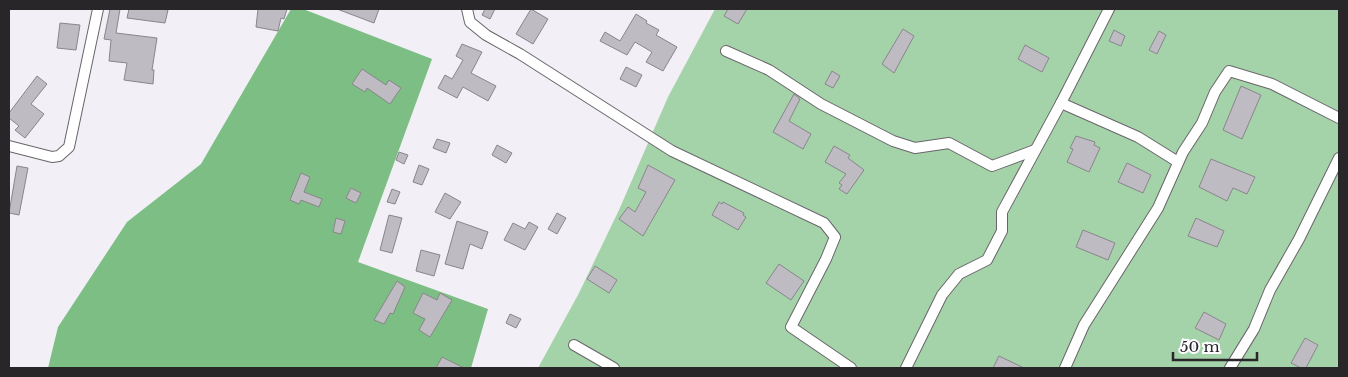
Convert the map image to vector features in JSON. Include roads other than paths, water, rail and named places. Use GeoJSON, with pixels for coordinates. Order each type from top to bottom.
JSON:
{"type":"FeatureCollection","features":[{"type":"Feature","properties":{"kind":"street"},"geometry":{"type":"LineString","coordinates":[[9,146],[52,157],[60,156],[69,147],[98,9]]}},
{"type":"Feature","properties":{"kind":"street"},"geometry":{"type":"LineString","coordinates":[[467,9],[470,22],[486,35],[520,54],[672,151],[824,223],[835,237],[826,259],[791,327],[851,368]]}},
{"type":"Feature","properties":{"kind":"street"},"geometry":{"type":"LineString","coordinates":[[906,368],[942,295],[959,274],[987,260],[1002,231],[1002,212],[1109,9]]}},
{"type":"Feature","properties":{"kind":"street"},"geometry":{"type":"LineString","coordinates":[[726,51],[769,70],[821,104],[869,131],[900,144],[915,148],[949,143],[992,166],[1035,150]]}},
{"type":"Feature","properties":{"kind":"street"},"geometry":{"type":"LineString","coordinates":[[1065,368],[1084,324],[1158,208],[1178,162],[1202,123],[1215,92],[1229,70],[1272,84],[1339,118]]}},
{"type":"Feature","properties":{"kind":"street"},"geometry":{"type":"LineString","coordinates":[[1061,103],[1138,137],[1178,162]]}},
{"type":"Feature","properties":{"kind":"street"},"geometry":{"type":"LineString","coordinates":[[1230,368],[1254,329],[1270,290],[1303,232],[1339,158]]}},
{"type":"Feature","properties":{"kind":"street"},"geometry":{"type":"LineString","coordinates":[[574,345],[614,368]]}}]}
